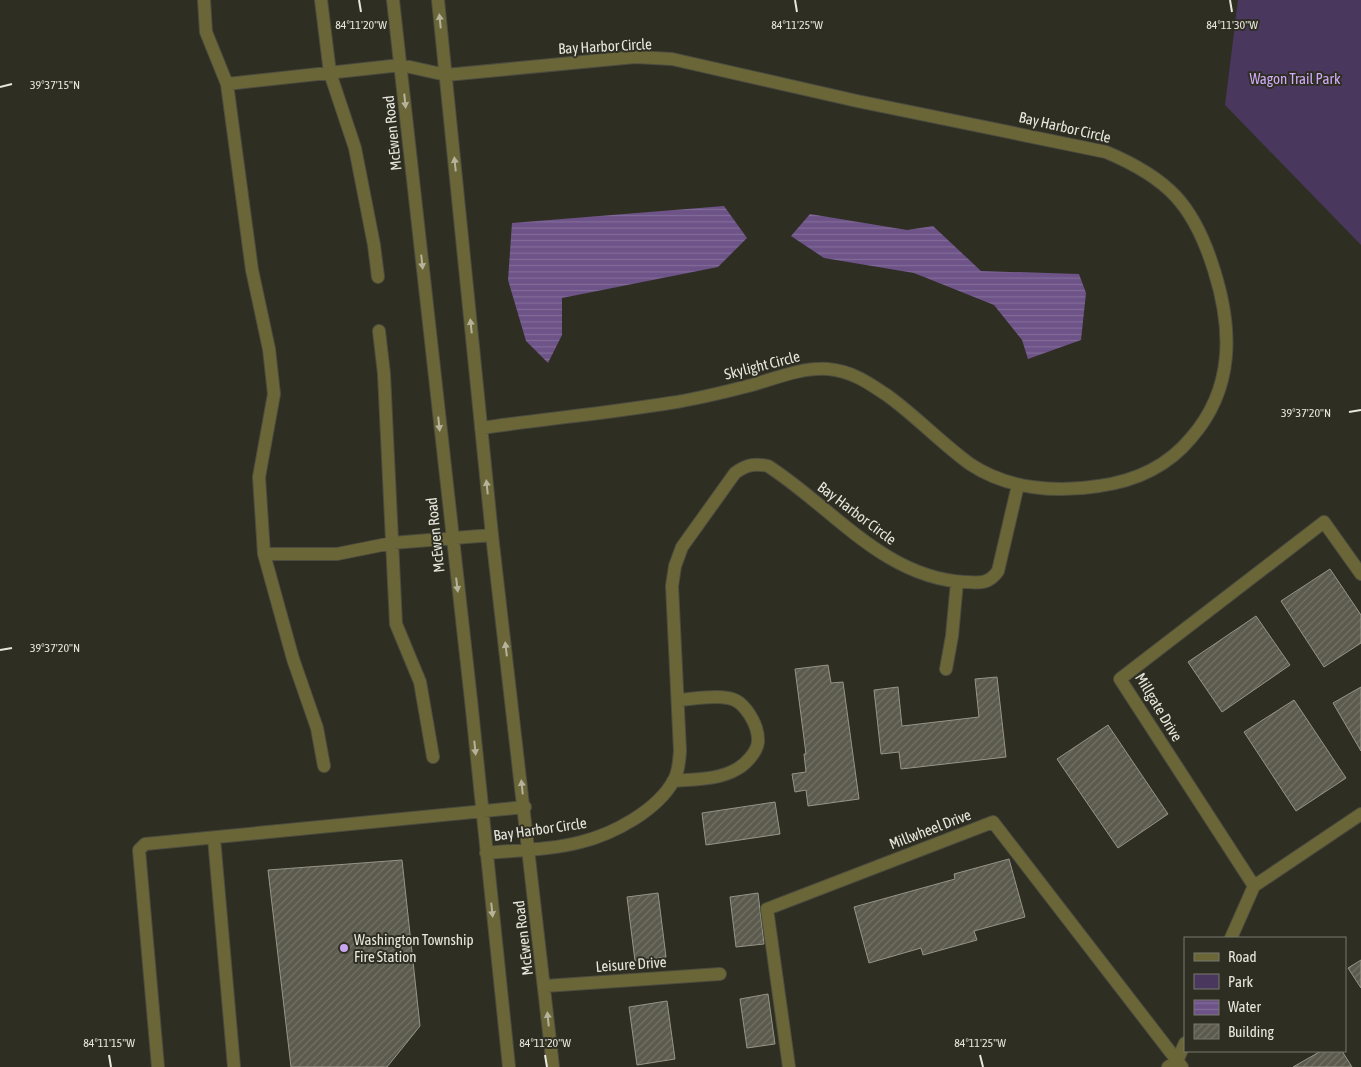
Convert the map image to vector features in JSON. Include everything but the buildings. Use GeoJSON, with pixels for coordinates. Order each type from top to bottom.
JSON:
{"type":"FeatureCollection","features":[{"type":"Feature","properties":{"kind":"street"},"geometry":{"type":"LineString","coordinates":[[204,0],[206,32],[227,84],[252,270],[269,349],[274,394],[259,477],[264,554],[293,659],[317,728],[324,766]]}},
{"type":"Feature","properties":{"kind":"street"},"geometry":{"type":"LineString","coordinates":[[321,0],[330,72],[355,148],[374,245],[378,277]]}},
{"type":"Feature","properties":{"kind":"street","name":"McEwen Road"},"geometry":{"type":"LineString","coordinates":[[393,0],[508,1067]]}},
{"type":"Feature","properties":{"kind":"street","name":"McEwen Road"},"geometry":{"type":"LineString","coordinates":[[438,0],[492,535],[525,807],[553,1067]]}},
{"type":"Feature","properties":{"kind":"street","name":"Bay Harbor Circle"},"geometry":{"type":"LineString","coordinates":[[227,84],[401,65],[446,75],[635,57],[672,59],[1106,152],[1146,171],[1180,200],[1195,222],[1219,284],[1226,333],[1227,359],[1217,398],[1204,423],[1182,449],[1161,465],[1142,474],[1112,484],[1082,489],[1051,490],[1018,485],[998,571],[992,580],[983,583],[957,582],[935,578],[907,568],[889,558],[768,466],[756,464],[745,466],[734,473],[686,541],[675,566],[672,586],[680,751],[674,781],[652,806],[630,822],[605,834],[579,843],[486,853]]}},
{"type":"Feature","properties":{"kind":"street"},"geometry":{"type":"LineString","coordinates":[[380,331],[384,374],[396,624],[420,682],[433,756]]}},
{"type":"Feature","properties":{"kind":"street","name":"Skylight Circle"},"geometry":{"type":"LineString","coordinates":[[481,428],[670,403],[804,371],[826,369],[846,372],[865,380],[912,414],[972,465],[998,478],[1018,485]]}},
{"type":"Feature","properties":{"kind":"street","name":"Millgate Drive"},"geometry":{"type":"LineString","coordinates":[[1254,886],[1120,679],[1324,522],[1361,574]]}},
{"type":"Feature","properties":{"kind":"street"},"geometry":{"type":"LineString","coordinates":[[264,554],[337,554],[392,543],[492,535]]}},
{"type":"Feature","properties":{"kind":"street"},"geometry":{"type":"LineString","coordinates":[[946,669],[952,636],[957,582]]}},
{"type":"Feature","properties":{"kind":"street"},"geometry":{"type":"LineString","coordinates":[[674,781],[724,775],[731,772],[750,759],[758,744],[756,729],[750,715],[740,704],[729,698],[678,700]]}},
{"type":"Feature","properties":{"kind":"street"},"geometry":{"type":"LineString","coordinates":[[158,1067],[139,850],[145,844],[525,807]]}},
{"type":"Feature","properties":{"kind":"street"},"geometry":{"type":"LineString","coordinates":[[1231,937],[1254,886],[1361,814]]}},
{"type":"Feature","properties":{"kind":"street","name":"Millwheel Drive"},"geometry":{"type":"LineString","coordinates":[[789,1067],[767,909],[993,822],[1176,1065]]}},
{"type":"Feature","properties":{"kind":"street"},"geometry":{"type":"LineString","coordinates":[[214,838],[234,1067]]}},
{"type":"Feature","properties":{"kind":"street","name":"Leisure Drive"},"geometry":{"type":"LineString","coordinates":[[545,986],[720,974]]}},
{"type":"Feature","properties":{"kind":"street"},"geometry":{"type":"LineString","coordinates":[[1176,1065],[1184,1045]]}},
{"type":"Feature","properties":{"kind":"green space","name":"Wagon Trail Park"},"geometry":{"type":"Polygon","coordinates":[[[1238,0],[1361,0],[1361,245],[1225,105],[1238,0]]]}},
{"type":"Feature","properties":{"kind":"water"},"geometry":{"type":"Polygon","coordinates":[[[724,206],[747,238],[718,267],[562,298],[562,335],[548,363],[526,341],[508,280],[512,223],[724,206]]]}},
{"type":"Feature","properties":{"kind":"water"},"geometry":{"type":"Polygon","coordinates":[[[810,214],[907,230],[933,226],[981,271],[1079,274],[1086,293],[1081,340],[1028,359],[1022,340],[994,305],[914,273],[824,258],[791,236],[810,214]]]}},
{"type":"Feature","properties":{"kind":"place","name":"Washington Township Fire Station"},"geometry":{"type":"Point","coordinates":[344,948]}}]}
